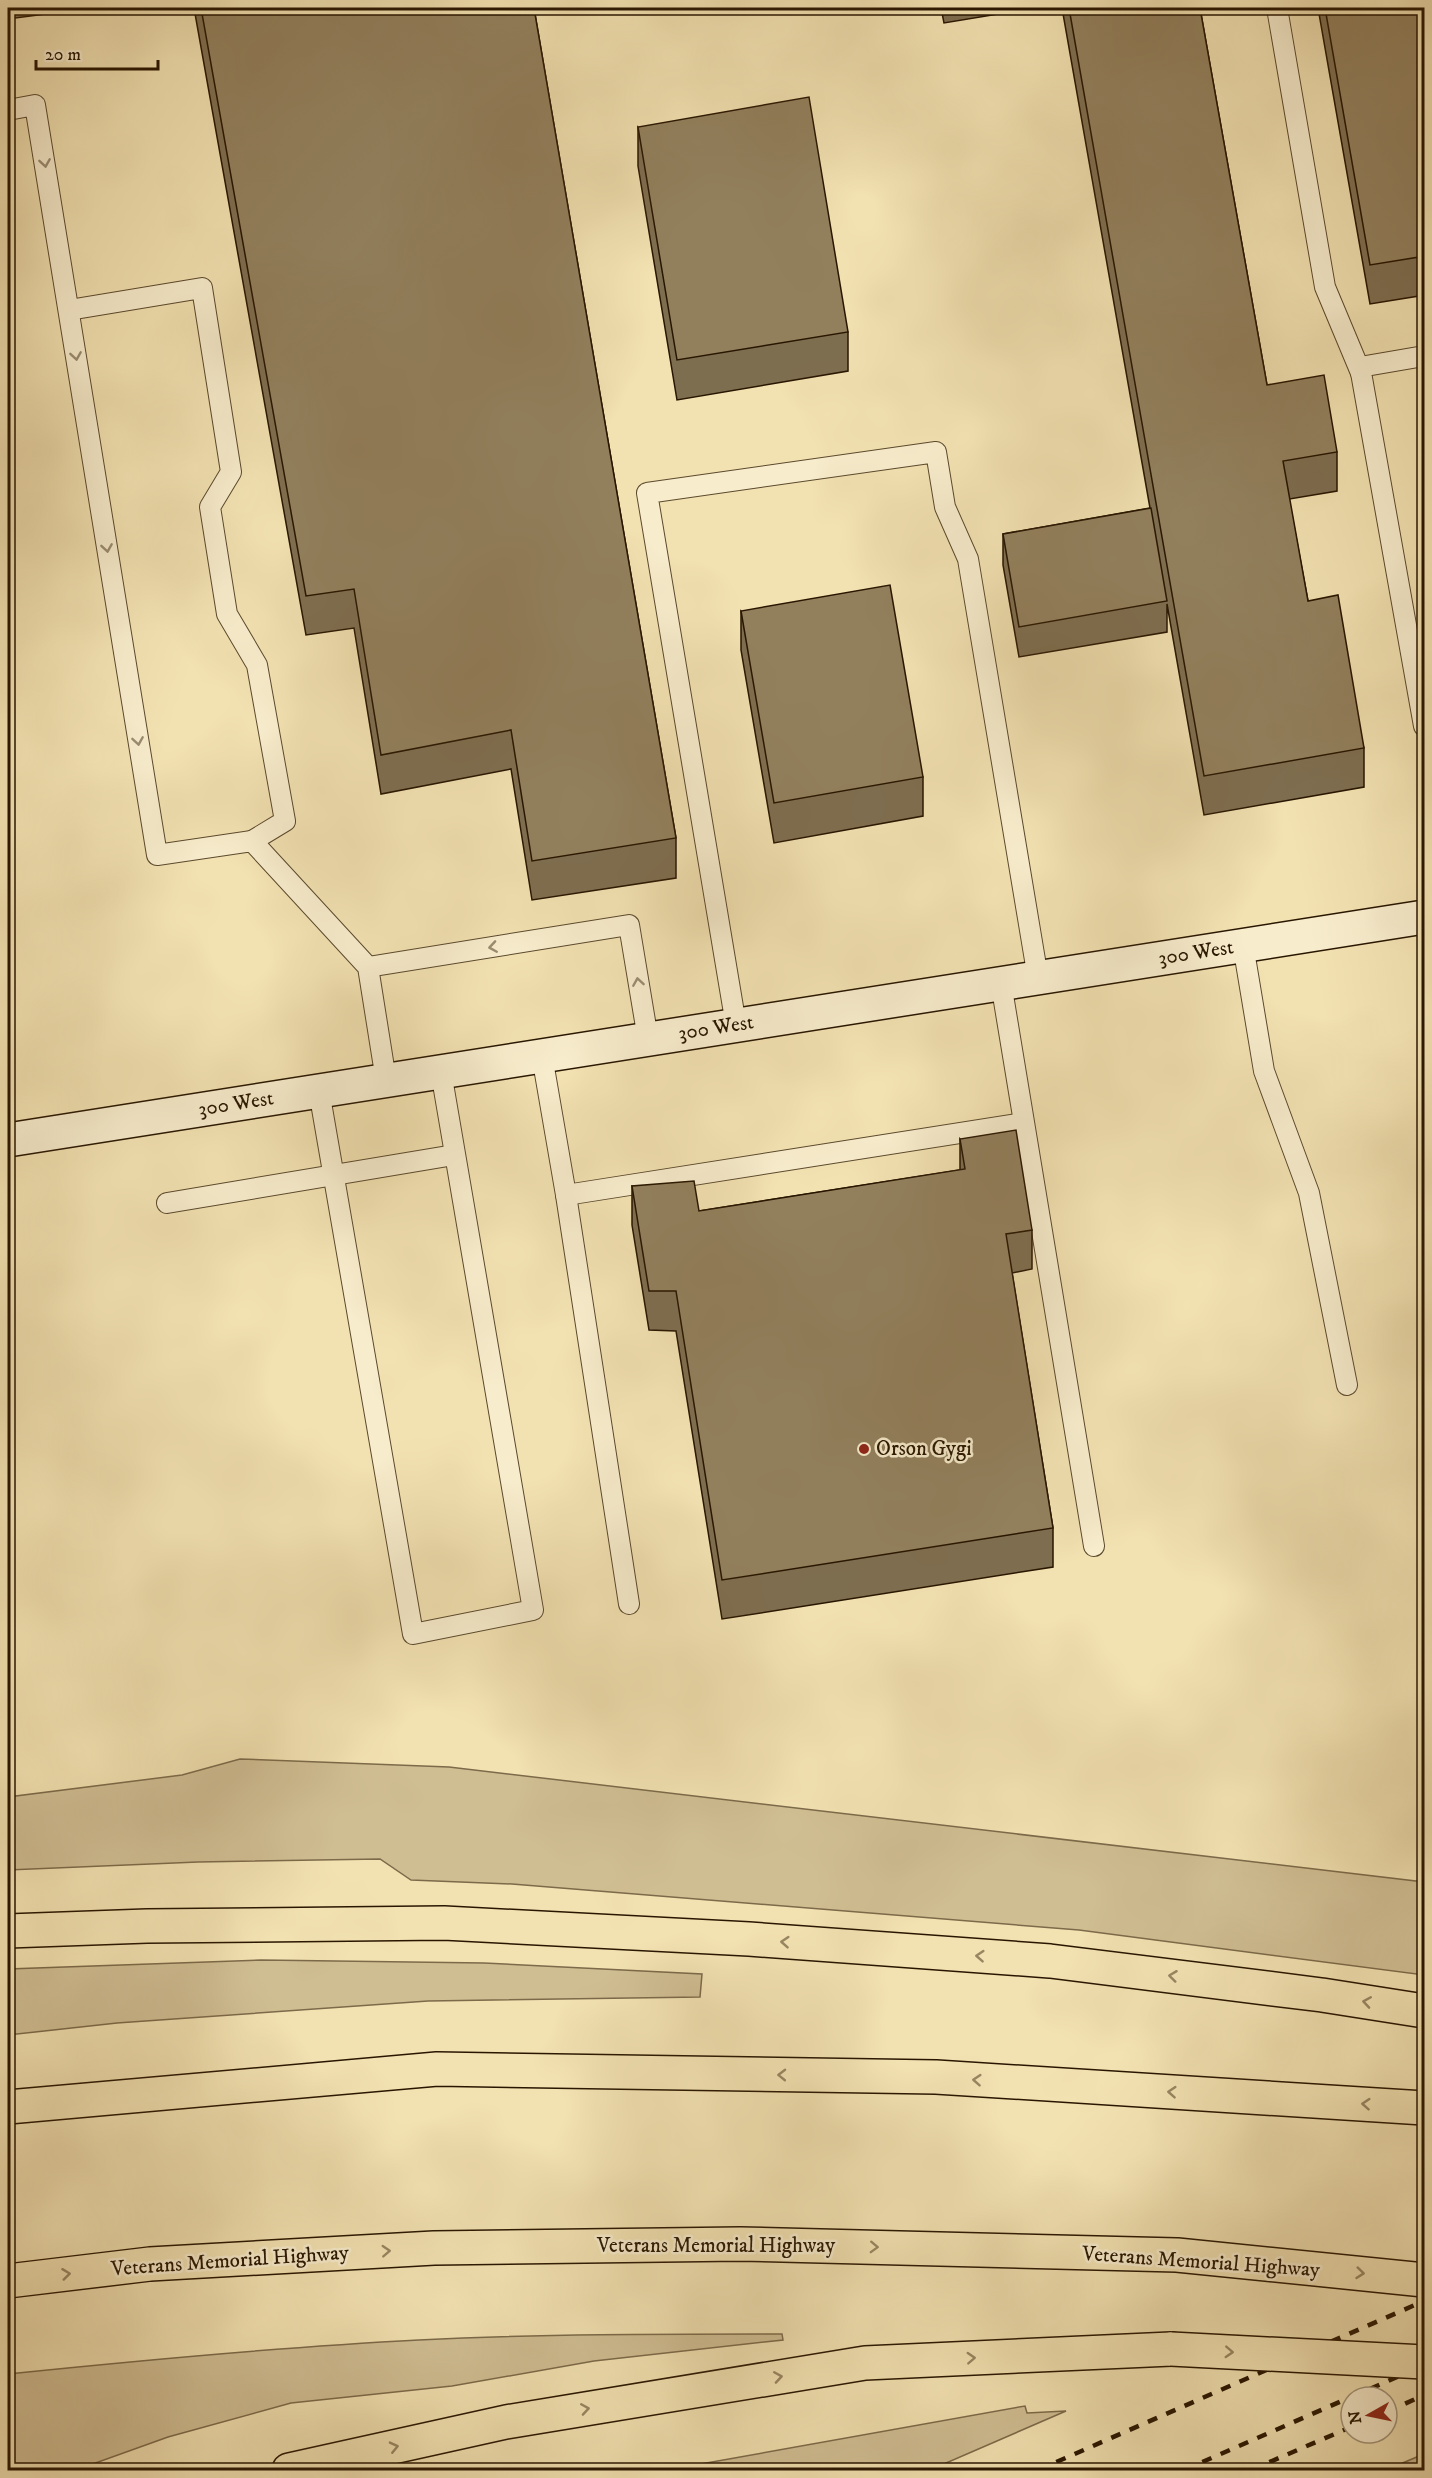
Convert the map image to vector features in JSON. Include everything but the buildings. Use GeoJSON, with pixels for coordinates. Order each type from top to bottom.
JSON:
{"type":"FeatureCollection","features":[{"type":"Feature","properties":{"kind":"highway"},"geometry":{"type":"LineString","coordinates":[[8,1931],[147,1926],[444,1923],[749,1940],[1050,1961],[1322,1995],[1425,2011]]}},
{"type":"Feature","properties":{"kind":"highway"},"geometry":{"type":"LineString","coordinates":[[8,2107],[436,2070],[936,2077],[1425,2108]]}},
{"type":"Feature","properties":{"kind":"highway","name":"Veterans Memorial Highway"},"geometry":{"type":"LineString","coordinates":[[8,2281],[150,2264],[446,2248],[740,2244],[1177,2255],[1425,2280]]}},
{"type":"Feature","properties":{"kind":"highway"},"geometry":{"type":"LineString","coordinates":[[289,2470],[506,2422],[865,2363],[1171,2349],[1425,2362]]}},
{"type":"Feature","properties":{"kind":"street","name":"300 West"},"geometry":{"type":"LineString","coordinates":[[8,1140],[1425,917]]}},
{"type":"Feature","properties":{"kind":"lane"},"geometry":{"type":"LineString","coordinates":[[1277,8],[1325,287],[1361,373]]}},
{"type":"Feature","properties":{"kind":"lane"},"geometry":{"type":"LineString","coordinates":[[8,110],[36,105],[69,310],[157,855],[252,841],[285,821],[257,665],[227,615],[211,518],[210,507],[231,472],[202,288],[69,310]]}},
{"type":"Feature","properties":{"kind":"lane"},"geometry":{"type":"LineString","coordinates":[[1425,356],[1360,367],[1425,726]]}},
{"type":"Feature","properties":{"kind":"lane"},"geometry":{"type":"LineString","coordinates":[[736,1025],[647,493],[936,452],[945,507],[968,559],[1038,978]]}},
{"type":"Feature","properties":{"kind":"lane"},"geometry":{"type":"LineString","coordinates":[[252,841],[368,967],[386,1080]]}},
{"type":"Feature","properties":{"kind":"lane"},"geometry":{"type":"LineString","coordinates":[[368,967],[629,925],[648,1039]]}},
{"type":"Feature","properties":{"kind":"lane"},"geometry":{"type":"LineString","coordinates":[[1243,945],[1264,1071],[1309,1193],[1347,1385]]}},
{"type":"Feature","properties":{"kind":"lane"},"geometry":{"type":"LineString","coordinates":[[1001,983],[1094,1546]]}},
{"type":"Feature","properties":{"kind":"lane"},"geometry":{"type":"LineString","coordinates":[[542,1056],[566,1195],[628,1604]]}},
{"type":"Feature","properties":{"kind":"lane"},"geometry":{"type":"LineString","coordinates":[[319,1091],[413,1634],[533,1610],[441,1072]]}},
{"type":"Feature","properties":{"kind":"lane"},"geometry":{"type":"LineString","coordinates":[[566,1195],[1023,1123]]}},
{"type":"Feature","properties":{"kind":"lane"},"geometry":{"type":"LineString","coordinates":[[167,1203],[454,1155]]}},
{"type":"Feature","properties":{"kind":"shaded area"},"geometry":{"type":"Polygon","coordinates":[[[240,1759],[449,1767],[1424,1882],[1424,1975],[1079,1930],[512,1884],[411,1880],[380,1859],[198,1862],[8,1870],[8,1797],[182,1775],[240,1759]]]}},
{"type":"Feature","properties":{"kind":"shaded area"},"geometry":{"type":"Polygon","coordinates":[[[261,1960],[484,1963],[702,1974],[700,1997],[428,2001],[117,2023],[8,2035],[8,1969],[261,1960]]]}},
{"type":"Feature","properties":{"kind":"shaded area"},"geometry":{"type":"Polygon","coordinates":[[[782,2334],[783,2340],[594,2361],[452,2386],[291,2403],[168,2437],[76,2470],[8,2470],[8,2374],[213,2354],[419,2340],[555,2335],[782,2334]]]}},
{"type":"Feature","properties":{"kind":"shaded area"},"geometry":{"type":"Polygon","coordinates":[[[1025,2406],[1027,2413],[1066,2411],[930,2470],[667,2470],[1025,2406]]]}},
{"type":"Feature","properties":{"kind":"shaded area"},"geometry":{"type":"Polygon","coordinates":[[[1424,2454],[1424,2470],[1386,2470],[1424,2454]]]}},
{"type":"Feature","properties":{"kind":"railway"},"geometry":{"type":"LineString","coordinates":[[1038,2470],[1424,2301]]}},
{"type":"Feature","properties":{"kind":"railway"},"geometry":{"type":"LineString","coordinates":[[1379,2385],[1424,2365]]}},
{"type":"Feature","properties":{"kind":"railway"},"geometry":{"type":"LineString","coordinates":[[1399,2406],[1424,2395]]}},
{"type":"Feature","properties":{"kind":"railway"},"geometry":{"type":"LineString","coordinates":[[1184,2470],[1339,2402]]}},
{"type":"Feature","properties":{"kind":"railway"},"geometry":{"type":"LineString","coordinates":[[1251,2470],[1339,2432]]}},
{"type":"Feature","properties":{"kind":"place","name":"Orson Gygi"},"geometry":{"type":"Point","coordinates":[864,1449]}}]}
